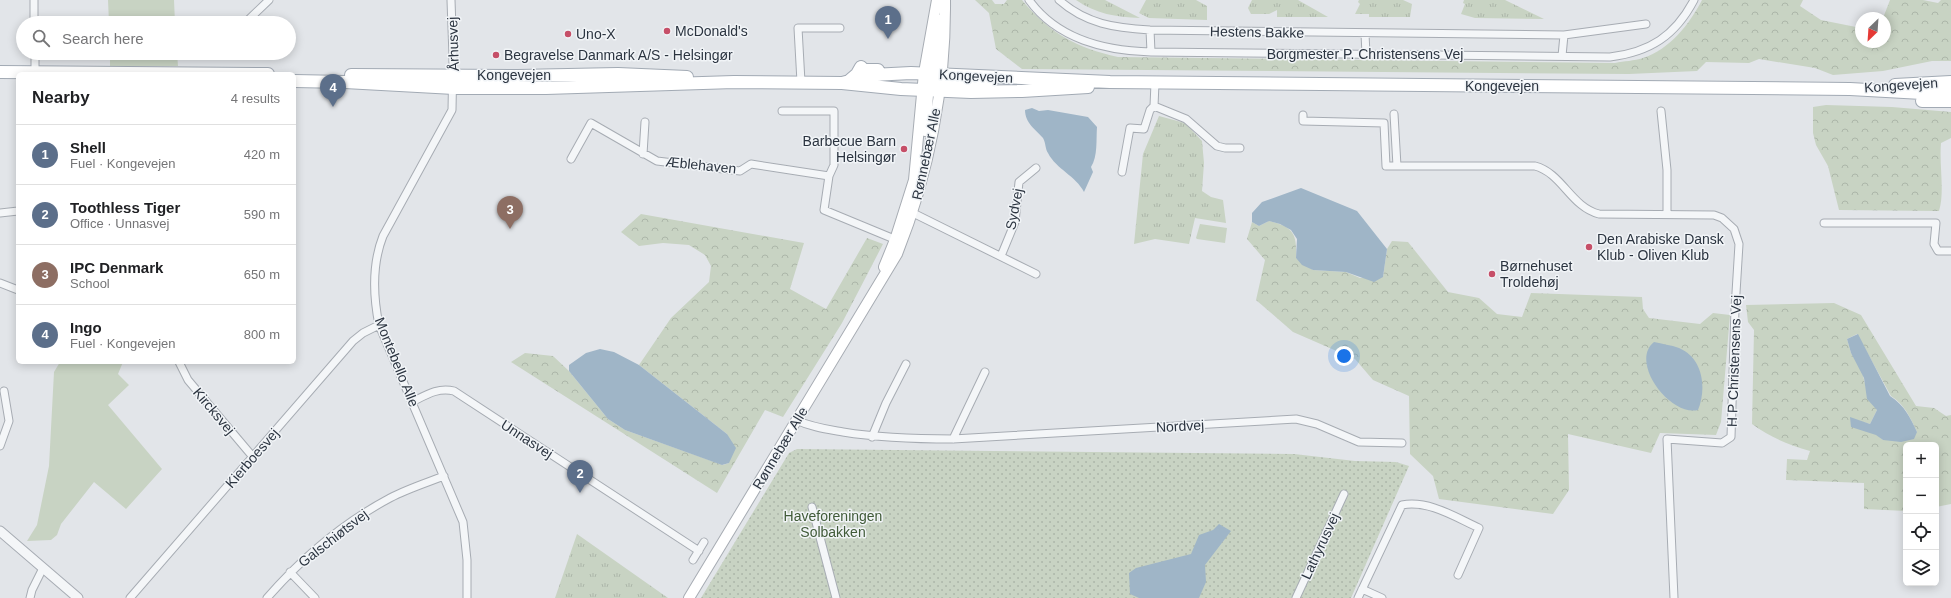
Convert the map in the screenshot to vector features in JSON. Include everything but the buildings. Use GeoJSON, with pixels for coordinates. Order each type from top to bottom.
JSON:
{"type":"FeatureCollection","features":[{"type":"Feature","properties":{"kind":"main road"},"geometry":{"type":"LineString","coordinates":[[931,82],[937,34],[937,0]]}},
{"type":"Feature","properties":{"kind":"main road","name":"Rønnebær Alle"},"geometry":{"type":"LineString","coordinates":[[689,598],[897,254],[914,180],[931,82],[945,45],[946,0]]}},
{"type":"Feature","properties":{"kind":"main road"},"geometry":{"type":"LineString","coordinates":[[0,72],[16,72]]}},
{"type":"Feature","properties":{"kind":"main road","name":"Kongevejen"},"geometry":{"type":"LineString","coordinates":[[846,81],[879,75],[911,72],[931,82],[1022,91],[1082,88],[1110,82]]}},
{"type":"Feature","properties":{"kind":"main road","name":"Kongevejen"},"geometry":{"type":"LineString","coordinates":[[296,74],[518,76],[618,74],[734,82]]}},
{"type":"Feature","properties":{"kind":"main road"},"geometry":{"type":"LineString","coordinates":[[0,79],[16,79]]}},
{"type":"Feature","properties":{"kind":"main road","name":"Kongevejen"},"geometry":{"type":"LineString","coordinates":[[296,81],[454,88],[546,88],[734,82],[1082,80],[1155,83],[1850,89],[1922,93],[1951,92]]}},
{"type":"Feature","properties":{"kind":"main road","name":"Rønnebær Alle"},"geometry":{"type":"LineString","coordinates":[[899,241],[913,212],[922,182],[931,82]]}},
{"type":"Feature","properties":{"kind":"main road","name":"Kongevejen"},"geometry":{"type":"LineString","coordinates":[[1850,89],[1951,82]]}},
{"type":"Feature","properties":{"kind":"main road"},"geometry":{"type":"LineString","coordinates":[[1850,89],[1916,101],[1951,101]]}},
{"type":"Feature","properties":{"kind":"street"},"geometry":{"type":"LineString","coordinates":[[34,0],[34,16]]}},
{"type":"Feature","properties":{"kind":"street"},"geometry":{"type":"LineString","coordinates":[[258,0],[262,6]]}},
{"type":"Feature","properties":{"kind":"street"},"geometry":{"type":"LineString","coordinates":[[252,16],[269,0]]}},
{"type":"Feature","properties":{"kind":"street","name":"Århusvej"},"geometry":{"type":"LineString","coordinates":[[451,0],[454,88]]}},
{"type":"Feature","properties":{"kind":"street","name":"Borgmester P. Christensens Vej"},"geometry":{"type":"LineString","coordinates":[[1029,0],[1056,26],[1087,42],[1110,48],[1151,52],[1562,56],[1610,56],[1640,51],[1667,35],[1679,24],[1694,0]]}},
{"type":"Feature","properties":{"kind":"street","name":"Hestens Bakke"},"geometry":{"type":"LineString","coordinates":[[1059,0],[1079,15],[1098,23],[1118,28],[1150,30],[1365,34],[1564,35],[1646,24]]}},
{"type":"Feature","properties":{"kind":"street"},"geometry":{"type":"LineString","coordinates":[[801,82],[798,28],[840,28]]}},
{"type":"Feature","properties":{"kind":"street"},"geometry":{"type":"LineString","coordinates":[[1150,30],[1151,52]]}},
{"type":"Feature","properties":{"kind":"street"},"geometry":{"type":"LineString","coordinates":[[1365,34],[1366,54]]}},
{"type":"Feature","properties":{"kind":"street"},"geometry":{"type":"LineString","coordinates":[[1562,56],[1564,35]]}},
{"type":"Feature","properties":{"kind":"street"},"geometry":{"type":"LineString","coordinates":[[35,60],[35,72]]}},
{"type":"Feature","properties":{"kind":"street"},"geometry":{"type":"LineString","coordinates":[[1122,172],[1130,128],[1144,129],[1150,110],[1154,106],[1155,83]]}},
{"type":"Feature","properties":{"kind":"street","name":"Montebello Alle"},"geometry":{"type":"LineString","coordinates":[[454,88],[452,110],[383,236],[378,249],[375,265],[375,306],[379,325],[444,476],[462,522],[467,560],[467,598]]}},
{"type":"Feature","properties":{"kind":"street"},"geometry":{"type":"LineString","coordinates":[[1154,106],[1186,119],[1218,146],[1225,148],[1240,148]]}},
{"type":"Feature","properties":{"kind":"street"},"geometry":{"type":"LineString","coordinates":[[782,111],[834,111],[834,165],[829,176],[824,210],[899,241]]}},
{"type":"Feature","properties":{"kind":"street"},"geometry":{"type":"LineString","coordinates":[[1661,111],[1667,170],[1667,214]]}},
{"type":"Feature","properties":{"kind":"street"},"geometry":{"type":"LineString","coordinates":[[1303,115],[1303,122],[1384,122],[1386,166],[1396,166],[1394,114]]}},
{"type":"Feature","properties":{"kind":"street"},"geometry":{"type":"LineString","coordinates":[[643,154],[645,122]]}},
{"type":"Feature","properties":{"kind":"street","name":"Æblehaven"},"geometry":{"type":"LineString","coordinates":[[571,159],[591,123],[657,161],[740,171],[751,164],[829,176]]}},
{"type":"Feature","properties":{"kind":"street","name":"H P Christensens Vej"},"geometry":{"type":"LineString","coordinates":[[1396,166],[1534,166],[1542,168],[1550,174],[1582,208],[1590,212],[1599,214],[1710,215],[1722,218],[1734,229],[1739,244],[1735,309],[1731,437],[1722,443],[1667,439],[1674,598]]}},
{"type":"Feature","properties":{"kind":"street","name":"Sydvej"},"geometry":{"type":"LineString","coordinates":[[1001,256],[1015,222],[1019,182],[1036,168]]}},
{"type":"Feature","properties":{"kind":"street"},"geometry":{"type":"LineString","coordinates":[[0,213],[16,211]]}},
{"type":"Feature","properties":{"kind":"street"},"geometry":{"type":"LineString","coordinates":[[913,212],[1036,274]]}},
{"type":"Feature","properties":{"kind":"street"},"geometry":{"type":"LineString","coordinates":[[1824,223],[1936,223],[1934,244],[1938,251],[1951,251]]}},
{"type":"Feature","properties":{"kind":"street"},"geometry":{"type":"LineString","coordinates":[[0,283],[16,289]]}},
{"type":"Feature","properties":{"kind":"street","name":"Kierboesvej"},"geometry":{"type":"LineString","coordinates":[[130,598],[353,341],[363,333],[379,325]]}},
{"type":"Feature","properties":{"kind":"street","name":"Kircksvej"},"geometry":{"type":"LineString","coordinates":[[180,364],[188,380],[253,457]]}},
{"type":"Feature","properties":{"kind":"street"},"geometry":{"type":"LineString","coordinates":[[872,437],[886,403],[906,364]]}},
{"type":"Feature","properties":{"kind":"street"},"geometry":{"type":"LineString","coordinates":[[953,438],[986,372]]}},
{"type":"Feature","properties":{"kind":"street","name":"Unnasvej"},"geometry":{"type":"LineString","coordinates":[[412,402],[437,390],[447,389],[454,391],[698,551]]}},
{"type":"Feature","properties":{"kind":"street"},"geometry":{"type":"LineString","coordinates":[[0,446],[8,421],[4,392]]}},
{"type":"Feature","properties":{"kind":"street","name":"Nordvej"},"geometry":{"type":"LineString","coordinates":[[796,420],[809,426],[872,437],[907,439],[953,438],[1296,419],[1317,424],[1359,442],[1402,442]]}},
{"type":"Feature","properties":{"kind":"street","name":"Galschiøtsvej"},"geometry":{"type":"LineString","coordinates":[[267,598],[290,572],[331,536],[359,516],[391,497],[444,476]]}},
{"type":"Feature","properties":{"kind":"street","name":"Lathyrusvej"},"geometry":{"type":"LineString","coordinates":[[1296,598],[1344,494]]}},
{"type":"Feature","properties":{"kind":"street"},"geometry":{"type":"LineString","coordinates":[[1358,598],[1402,505],[1414,503],[1425,504],[1479,528],[1458,575]]}},
{"type":"Feature","properties":{"kind":"street"},"geometry":{"type":"LineString","coordinates":[[812,507],[836,598]]}},
{"type":"Feature","properties":{"kind":"street"},"geometry":{"type":"LineString","coordinates":[[0,531],[78,598]]}},
{"type":"Feature","properties":{"kind":"street"},"geometry":{"type":"LineString","coordinates":[[693,560],[704,542]]}},
{"type":"Feature","properties":{"kind":"street"},"geometry":{"type":"LineString","coordinates":[[30,598],[32,590],[43,568]]}},
{"type":"Feature","properties":{"kind":"street","name":"Galschiøtsvej"},"geometry":{"type":"LineString","coordinates":[[290,572],[314,598]]}},
{"type":"Feature","properties":{"kind":"street"},"geometry":{"type":"LineString","coordinates":[[1362,589],[1382,598]]}},
{"type":"Feature","properties":{"kind":"green space"},"geometry":{"type":"Polygon","coordinates":[[[108,0],[174,0],[175,16],[109,16],[108,0]]]}},
{"type":"Feature","properties":{"kind":"green space"},"geometry":{"type":"Polygon","coordinates":[[[975,0],[992,0],[995,4],[1004,4],[1007,0],[1022,0],[1043,22],[1065,38],[1090,49],[1118,57],[1615,63],[1643,58],[1662,49],[1685,27],[1702,0],[1803,0],[1800,6],[1821,20],[1855,27],[1855,48],[1891,48],[1891,12],[1885,12],[1890,0],[1923,0],[1938,3],[1941,0],[1951,0],[1951,61],[1932,61],[1883,71],[1833,75],[1815,68],[1759,59],[1749,63],[1706,62],[1697,71],[1629,74],[1022,69],[996,49],[989,13],[975,0]]]}},
{"type":"Feature","properties":{"kind":"green space"},"geometry":{"type":"Polygon","coordinates":[[[1076,0],[1105,0],[1140,18],[1106,14],[1091,9],[1076,0]]]}},
{"type":"Feature","properties":{"kind":"green space"},"geometry":{"type":"Polygon","coordinates":[[[1146,0],[1196,0],[1207,6],[1207,20],[1149,18],[1139,13],[1146,0]]]}},
{"type":"Feature","properties":{"kind":"green space"},"geometry":{"type":"Polygon","coordinates":[[[1252,0],[1298,0],[1328,17],[1277,17],[1277,10],[1269,14],[1251,14],[1248,8],[1252,0]]]}},
{"type":"Feature","properties":{"kind":"green space"},"geometry":{"type":"Polygon","coordinates":[[[1359,0],[1403,0],[1412,4],[1410,17],[1369,17],[1369,14],[1355,14],[1360,4],[1358,2],[1359,0]]]}},
{"type":"Feature","properties":{"kind":"green space"},"geometry":{"type":"Polygon","coordinates":[[[1464,0],[1505,0],[1544,19],[1475,18],[1461,14],[1465,4],[1463,3],[1464,0]]]}},
{"type":"Feature","properties":{"kind":"green space"},"geometry":{"type":"Polygon","coordinates":[[[110,60],[178,60],[178,66],[110,66],[110,60]]]}},
{"type":"Feature","properties":{"kind":"green space"},"geometry":{"type":"Polygon","coordinates":[[[1826,105],[1892,107],[1951,112],[1951,138],[1941,143],[1942,195],[1939,211],[1839,210],[1828,166],[1816,145],[1813,133],[1813,107],[1826,105]]]}},
{"type":"Feature","properties":{"kind":"green space"},"geometry":{"type":"Polygon","coordinates":[[[1159,116],[1185,123],[1202,141],[1204,163],[1202,191],[1211,197],[1223,200],[1226,223],[1195,218],[1189,244],[1155,239],[1134,244],[1143,154],[1159,116]]]}},
{"type":"Feature","properties":{"kind":"green space"},"geometry":{"type":"Polygon","coordinates":[[[641,214],[804,243],[790,289],[826,309],[867,238],[883,244],[842,323],[783,417],[765,410],[717,493],[511,362],[525,353],[553,356],[569,371],[608,419],[625,430],[723,465],[729,463],[727,434],[639,365],[671,318],[709,282],[711,266],[705,255],[689,245],[663,243],[639,246],[621,232],[641,214]]]}},
{"type":"Feature","properties":{"kind":"green space"},"geometry":{"type":"Polygon","coordinates":[[[1269,221],[1289,229],[1296,243],[1296,258],[1313,270],[1346,272],[1360,278],[1383,277],[1387,249],[1392,241],[1408,242],[1448,292],[1479,298],[1497,314],[1522,317],[1531,293],[1642,297],[1643,309],[1649,318],[1700,324],[1713,313],[1730,315],[1721,422],[1716,435],[1660,433],[1651,453],[1568,434],[1569,490],[1553,514],[1439,499],[1433,476],[1410,454],[1409,396],[1373,380],[1355,359],[1293,332],[1256,300],[1265,260],[1247,239],[1252,222],[1259,226],[1269,221]]]}},
{"type":"Feature","properties":{"kind":"green space"},"geometry":{"type":"Polygon","coordinates":[[[1200,224],[1227,228],[1225,243],[1197,239],[1200,224]]]}},
{"type":"Feature","properties":{"kind":"green space"},"geometry":{"type":"Polygon","coordinates":[[[1834,303],[1861,315],[1916,406],[1934,408],[1946,416],[1951,415],[1951,504],[1939,506],[1939,442],[1903,442],[1903,511],[1864,509],[1864,483],[1786,480],[1787,459],[1807,460],[1810,451],[1780,440],[1752,424],[1754,330],[1748,322],[1746,305],[1834,303]],[[1857,334],[1847,339],[1851,353],[1862,371],[1866,388],[1877,410],[1870,424],[1863,422],[1883,440],[1917,432],[1904,407],[1891,396],[1857,334]]]}},
{"type":"Feature","properties":{"kind":"green space"},"geometry":{"type":"Polygon","coordinates":[[[59,364],[122,364],[118,374],[129,385],[108,405],[162,469],[126,509],[94,482],[61,524],[57,535],[51,540],[27,541],[37,525],[49,466],[54,372],[59,364]]]}},
{"type":"Feature","properties":{"kind":"green space","name":"Haveforeningen Solbakken"},"geometry":{"type":"Polygon","coordinates":[[[797,449],[1294,454],[1355,461],[1396,462],[1409,466],[1351,598],[701,598],[789,453],[797,449]]]}},
{"type":"Feature","properties":{"kind":"green space"},"geometry":{"type":"Polygon","coordinates":[[[577,534],[668,598],[555,598],[577,534]]]}},
{"type":"Feature","properties":{"kind":"water"},"geometry":{"type":"Polygon","coordinates":[[[1032,108],[1039,111],[1048,110],[1088,117],[1097,127],[1096,153],[1091,167],[1093,172],[1084,192],[1076,181],[1052,159],[1047,151],[1043,138],[1027,119],[1025,110],[1032,108]]]}},
{"type":"Feature","properties":{"kind":"water"},"geometry":{"type":"Polygon","coordinates":[[[1301,188],[1357,211],[1387,249],[1383,277],[1374,282],[1346,272],[1313,270],[1302,265],[1296,258],[1297,239],[1291,230],[1280,224],[1269,221],[1259,226],[1252,222],[1252,213],[1262,202],[1301,188]]]}},
{"type":"Feature","properties":{"kind":"water"},"geometry":{"type":"Polygon","coordinates":[[[1858,334],[1890,396],[1903,408],[1912,421],[1917,432],[1914,439],[1901,442],[1883,440],[1876,435],[1851,427],[1850,417],[1870,424],[1877,410],[1867,399],[1864,378],[1851,353],[1847,339],[1858,334]]]}},
{"type":"Feature","properties":{"kind":"water"},"geometry":{"type":"Polygon","coordinates":[[[1654,342],[1679,348],[1687,353],[1698,366],[1701,374],[1702,392],[1698,410],[1687,410],[1676,405],[1665,397],[1656,386],[1646,362],[1648,351],[1654,342]]]}},
{"type":"Feature","properties":{"kind":"water"},"geometry":{"type":"Polygon","coordinates":[[[600,349],[614,352],[639,365],[727,434],[736,448],[729,463],[722,465],[625,430],[608,419],[569,371],[569,365],[586,353],[600,349]]]}},
{"type":"Feature","properties":{"kind":"water"},"geometry":{"type":"Polygon","coordinates":[[[1219,524],[1231,531],[1205,565],[1206,582],[1199,598],[1139,598],[1130,594],[1129,573],[1136,568],[1191,554],[1199,535],[1213,530],[1219,524]]]}},
{"type":"Feature","properties":{"kind":"place","name":"McDonald's"},"geometry":{"type":"Point","coordinates":[667,31]}},
{"type":"Feature","properties":{"kind":"place","name":"Uno-X"},"geometry":{"type":"Point","coordinates":[568,34]}},
{"type":"Feature","properties":{"kind":"place","name":"Shell"},"geometry":{"type":"Point","coordinates":[888,39]}},
{"type":"Feature","properties":{"kind":"place","name":"Begravelse Danmark A/S - Helsingør"},"geometry":{"type":"Point","coordinates":[496,55]}},
{"type":"Feature","properties":{"kind":"place","name":"Ingo"},"geometry":{"type":"Point","coordinates":[333,107]}},
{"type":"Feature","properties":{"kind":"place","name":"Barbecue Barn Helsingør"},"geometry":{"type":"Point","coordinates":[904,149]}},
{"type":"Feature","properties":{"kind":"place","name":"IPC Denmark"},"geometry":{"type":"Point","coordinates":[510,229]}},
{"type":"Feature","properties":{"kind":"place","name":"Den Arabiske Dansk Klub - Oliven Klub"},"geometry":{"type":"Point","coordinates":[1589,247]}},
{"type":"Feature","properties":{"kind":"place","name":"Børnehuset Troldehøj"},"geometry":{"type":"Point","coordinates":[1492,274]}},
{"type":"Feature","properties":{"kind":"place","name":"Toothless Tiger"},"geometry":{"type":"Point","coordinates":[580,493]}}]}
